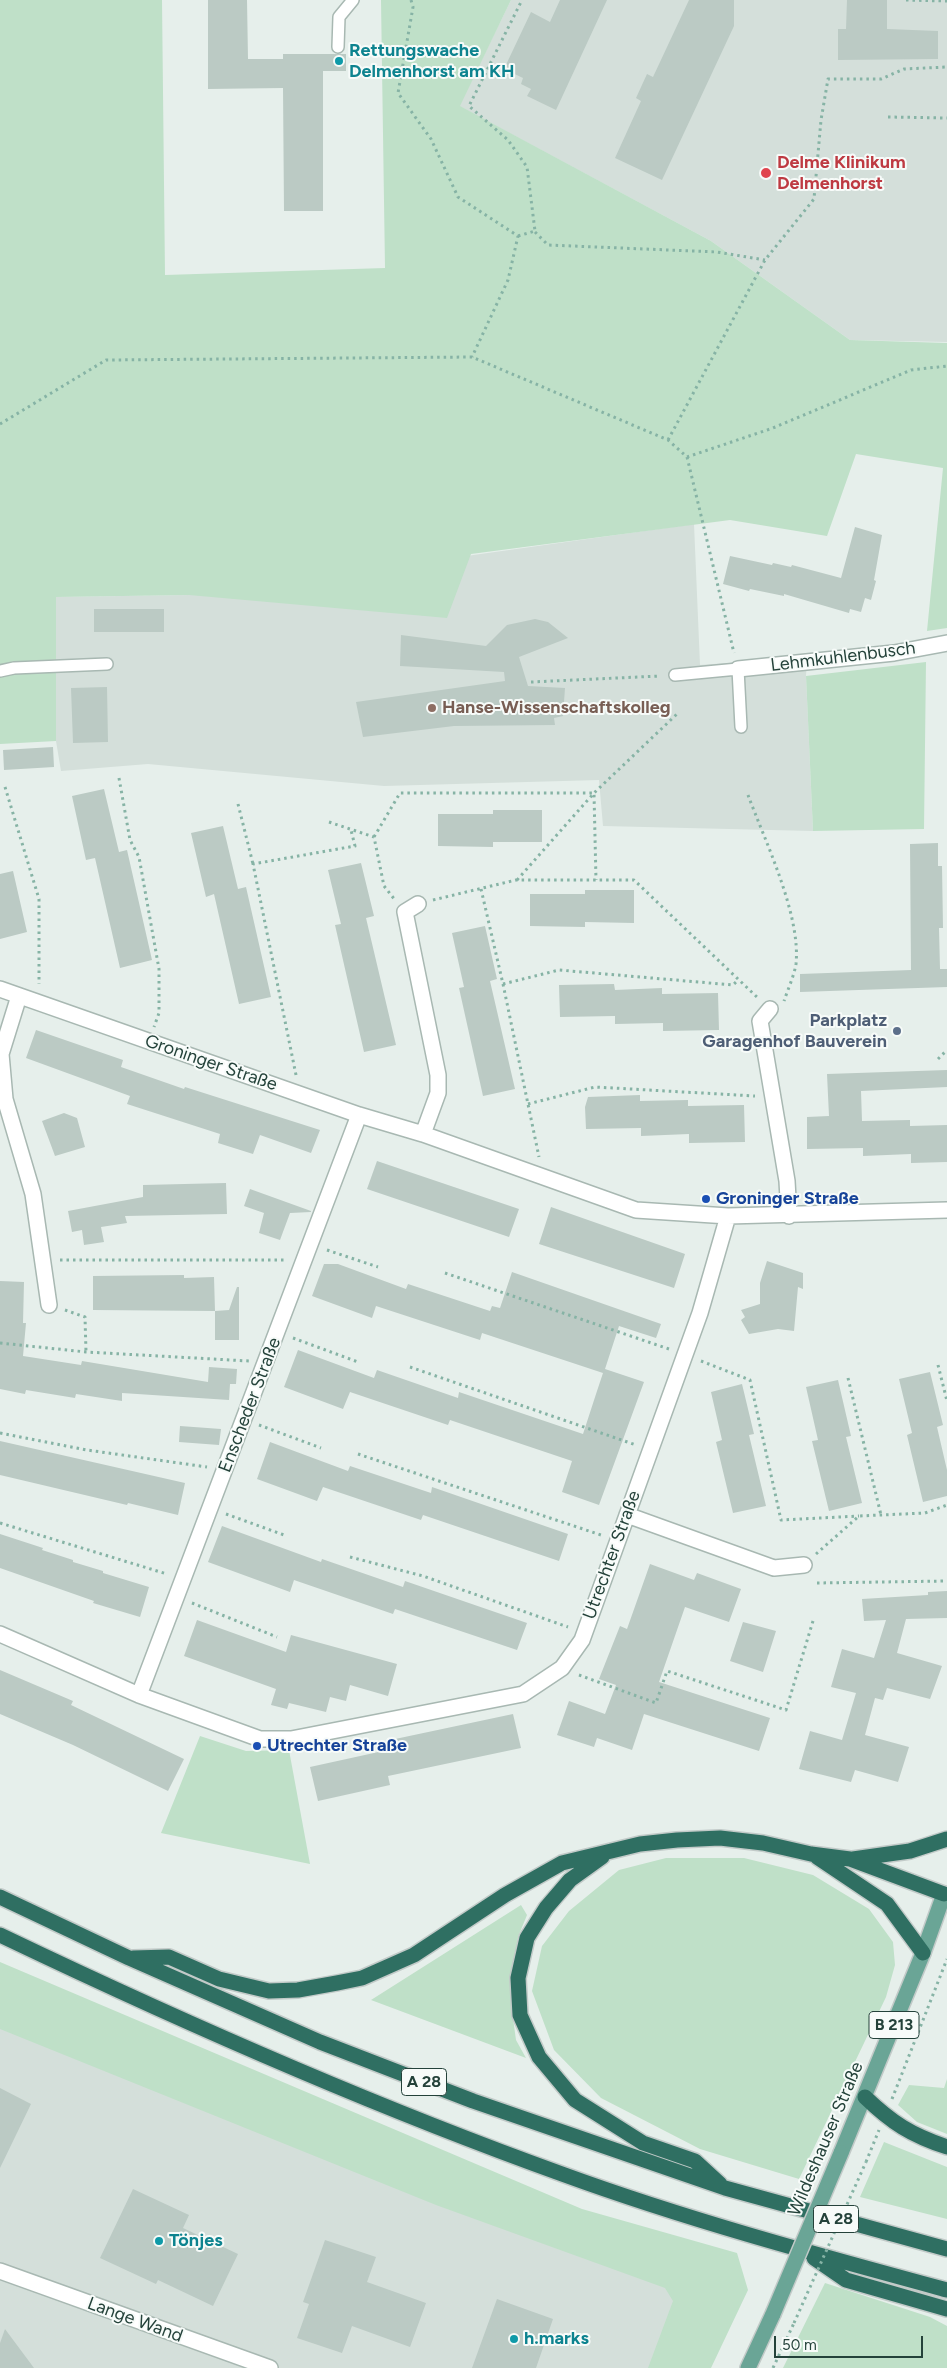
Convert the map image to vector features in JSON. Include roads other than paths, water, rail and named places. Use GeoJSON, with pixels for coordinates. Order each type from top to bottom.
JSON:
{"type":"FeatureCollection","features":[{"type":"Feature","properties":{"kind":"highway"},"geometry":{"type":"LineString","coordinates":[[129,1958],[169,1957],[220,1979],[269,1990],[298,1990],[337,1984],[362,1978],[414,1955],[512,1891],[562,1863],[668,1841],[720,1838],[763,1843],[811,1854],[850,1859],[944,1894]]}},
{"type":"Feature","properties":{"kind":"highway"},"geometry":{"type":"LineString","coordinates":[[850,1859],[910,1850],[947,1839]]}},
{"type":"Feature","properties":{"kind":"highway"},"geometry":{"type":"LineString","coordinates":[[609,1852],[570,1880],[546,1908],[527,1938],[518,1978],[520,2015],[539,2057],[575,2100],[643,2142],[695,2161],[725,2188]]}},
{"type":"Feature","properties":{"kind":"highway"},"geometry":{"type":"LineString","coordinates":[[811,1854],[887,1904],[923,1953]]}},
{"type":"Feature","properties":{"kind":"highway","name":"A 28"},"geometry":{"type":"LineString","coordinates":[[0,1897],[129,1958],[320,2042],[473,2102],[725,2188],[947,2249]]}},
{"type":"Feature","properties":{"kind":"highway","name":"A 28"},"geometry":{"type":"LineString","coordinates":[[0,1935],[198,2028],[357,2095],[562,2174],[659,2207],[802,2250],[947,2290]]}},
{"type":"Feature","properties":{"kind":"highway"},"geometry":{"type":"LineString","coordinates":[[865,2097],[885,2116],[917,2137],[947,2147]]}},
{"type":"Feature","properties":{"kind":"highway"},"geometry":{"type":"LineString","coordinates":[[802,2250],[846,2280],[947,2309]]}},
{"type":"Feature","properties":{"kind":"main road","name":"Wildeshauser Straße"},"geometry":{"type":"LineString","coordinates":[[748,2368],[842,2153],[923,1953],[944,1894]]}},
{"type":"Feature","properties":{"kind":"street","name":"Lehmkuhlenbusch"},"geometry":{"type":"LineString","coordinates":[[738,669],[894,653],[947,643]]}},
{"type":"Feature","properties":{"kind":"street"},"geometry":{"type":"LineString","coordinates":[[418,904],[404,912],[438,1075],[438,1093],[423,1134]]}},
{"type":"Feature","properties":{"kind":"street","name":"Groninger Straße"},"geometry":{"type":"LineString","coordinates":[[0,989],[359,1115],[423,1134],[636,1210],[728,1216],[789,1216],[947,1210]]}},
{"type":"Feature","properties":{"kind":"street"},"geometry":{"type":"LineString","coordinates":[[19,996],[1,1054],[5,1099],[33,1194],[49,1305]]}},
{"type":"Feature","properties":{"kind":"street"},"geometry":{"type":"LineString","coordinates":[[770,1009],[760,1021],[787,1181],[789,1216]]}},
{"type":"Feature","properties":{"kind":"street","name":"Enscheder Straße"},"geometry":{"type":"LineString","coordinates":[[139,1695],[359,1115]]}},
{"type":"Feature","properties":{"kind":"street","name":"Utrechter Straße"},"geometry":{"type":"LineString","coordinates":[[0,1634],[139,1695],[260,1738],[291,1739],[524,1694],[562,1668],[582,1640],[700,1313],[728,1216]]}},
{"type":"Feature","properties":{"kind":"street"},"geometry":{"type":"LineString","coordinates":[[627,1515],[774,1568],[804,1565]]}},
{"type":"Feature","properties":{"kind":"street","name":"Lange Wand"},"geometry":{"type":"LineString","coordinates":[[0,2271],[270,2368]]}},
{"type":"Feature","properties":{"kind":"lane"},"geometry":{"type":"LineString","coordinates":[[338,47],[339,17],[353,0]]}},
{"type":"Feature","properties":{"kind":"lane"},"geometry":{"type":"LineString","coordinates":[[0,671],[14,668],[107,664]]}},
{"type":"Feature","properties":{"kind":"lane"},"geometry":{"type":"LineString","coordinates":[[675,675],[738,669],[741,727]]}},
{"type":"Feature","properties":{"kind":"place","name":"Rettungswache Delmenhorst am KH"},"geometry":{"type":"Point","coordinates":[339,61]}},
{"type":"Feature","properties":{"kind":"place","name":"Delme Klinikum Delmenhorst"},"geometry":{"type":"Point","coordinates":[766,173]}},
{"type":"Feature","properties":{"kind":"place","name":"Hanse-Wissenschaftskolleg"},"geometry":{"type":"Point","coordinates":[432,708]}},
{"type":"Feature","properties":{"kind":"place","name":"Parkplatz Garagenhof Bauverein"},"geometry":{"type":"Point","coordinates":[897,1031]}},
{"type":"Feature","properties":{"kind":"place","name":"Groninger Straße"},"geometry":{"type":"Point","coordinates":[706,1199]}},
{"type":"Feature","properties":{"kind":"place","name":"Utrechter Straße"},"geometry":{"type":"Point","coordinates":[257,1746]}},
{"type":"Feature","properties":{"kind":"place","name":"Tönjes"},"geometry":{"type":"Point","coordinates":[159,2241]}},
{"type":"Feature","properties":{"kind":"place","name":"h.marks"},"geometry":{"type":"Point","coordinates":[514,2339]}}]}
